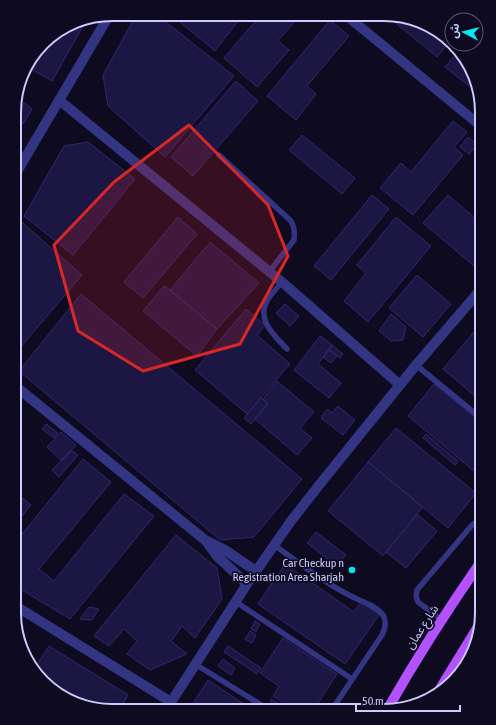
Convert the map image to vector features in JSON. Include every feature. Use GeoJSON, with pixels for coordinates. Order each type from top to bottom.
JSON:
{"type":"FeatureCollection","features":[{"type":"Feature","properties":{"kind":"main road","name":"شارع عمان"},"geometry":{"type":"LineString","coordinates":[[391,703],[420,653],[475,570]]}},
{"type":"Feature","properties":{"kind":"main road"},"geometry":{"type":"LineString","coordinates":[[445,680],[472,636]]}},
{"type":"Feature","properties":{"kind":"street"},"geometry":{"type":"LineString","coordinates":[[21,165],[106,21]]}},
{"type":"Feature","properties":{"kind":"street"},"geometry":{"type":"LineString","coordinates":[[353,21],[475,121]]}},
{"type":"Feature","properties":{"kind":"street"},"geometry":{"type":"LineString","coordinates":[[59,100],[282,282],[400,385]]}},
{"type":"Feature","properties":{"kind":"street"},"geometry":{"type":"LineString","coordinates":[[170,704],[247,584],[274,545],[320,484],[416,364],[475,297]]}},
{"type":"Feature","properties":{"kind":"street"},"geometry":{"type":"LineString","coordinates":[[21,391],[205,540],[218,556],[247,584]]}},
{"type":"Feature","properties":{"kind":"street"},"geometry":{"type":"LineString","coordinates":[[205,540],[231,553],[256,571]]}},
{"type":"Feature","properties":{"kind":"street"},"geometry":{"type":"LineString","coordinates":[[21,610],[166,704]]}},
{"type":"Feature","properties":{"kind":"lane"},"geometry":{"type":"LineString","coordinates":[[219,156],[293,225],[295,235],[294,240],[270,272]]}},
{"type":"Feature","properties":{"kind":"lane"},"geometry":{"type":"LineString","coordinates":[[282,282],[268,300],[264,311],[269,329],[288,349]]}},
{"type":"Feature","properties":{"kind":"lane"},"geometry":{"type":"LineString","coordinates":[[416,364],[475,413]]}},
{"type":"Feature","properties":{"kind":"lane"},"geometry":{"type":"LineString","coordinates":[[442,620],[418,602],[416,596],[417,590],[475,523]]}},
{"type":"Feature","properties":{"kind":"lane"},"geometry":{"type":"LineString","coordinates":[[274,545],[325,581],[372,606],[379,611],[385,620],[384,631],[336,704]]}},
{"type":"Feature","properties":{"kind":"lane"},"geometry":{"type":"LineString","coordinates":[[236,602],[352,679]]}},
{"type":"Feature","properties":{"kind":"lane"},"geometry":{"type":"LineString","coordinates":[[195,664],[260,704]]}},
{"type":"Feature","properties":{"kind":"highlighted area"},"geometry":{"type":"Polygon","coordinates":[[[189,125],[268,205],[288,256],[240,344],[143,371],[78,331],[54,245],[114,182],[189,125]]]}},
{"type":"Feature","properties":{"kind":"building"},"geometry":{"type":"Polygon","coordinates":[[[133,21],[165,21],[234,76],[165,157],[108,106],[103,75],[133,21]]]}},
{"type":"Feature","properties":{"kind":"building"},"geometry":{"type":"Polygon","coordinates":[[[179,21],[238,21],[215,51],[179,21]]]}},
{"type":"Feature","properties":{"kind":"building"},"geometry":{"type":"Polygon","coordinates":[[[256,21],[295,21],[278,41],[289,50],[257,87],[224,58],[256,21]]]}},
{"type":"Feature","properties":{"kind":"building"},"geometry":{"type":"Polygon","coordinates":[[[329,21],[331,21],[349,36],[307,86],[316,94],[296,120],[267,96],[329,21]]]}},
{"type":"Feature","properties":{"kind":"building"},"geometry":{"type":"Polygon","coordinates":[[[394,22],[408,24],[430,33],[444,44],[444,48],[437,57],[394,22]]]}},
{"type":"Feature","properties":{"kind":"building"},"geometry":{"type":"Polygon","coordinates":[[[83,26],[52,81],[31,69],[36,61],[61,36],[83,26]]]}},
{"type":"Feature","properties":{"kind":"building"},"geometry":{"type":"Polygon","coordinates":[[[455,56],[460,61],[466,72],[472,88],[445,67],[455,56]]]}},
{"type":"Feature","properties":{"kind":"building"},"geometry":{"type":"Polygon","coordinates":[[[236,81],[258,101],[193,176],[171,157],[236,81]]]}},
{"type":"Feature","properties":{"kind":"building"},"geometry":{"type":"Polygon","coordinates":[[[24,103],[32,109],[23,124],[21,123],[21,108],[24,103]]]}},
{"type":"Feature","properties":{"kind":"building"},"geometry":{"type":"Polygon","coordinates":[[[453,121],[467,132],[454,147],[463,155],[413,215],[380,188],[401,163],[411,172],[453,121]]]}},
{"type":"Feature","properties":{"kind":"building"},"geometry":{"type":"Polygon","coordinates":[[[302,135],[355,178],[342,194],[289,150],[302,135]]]}},
{"type":"Feature","properties":{"kind":"building"},"geometry":{"type":"Polygon","coordinates":[[[468,137],[475,143],[475,147],[469,154],[460,147],[468,137]]]}},
{"type":"Feature","properties":{"kind":"building"},"geometry":{"type":"Polygon","coordinates":[[[88,142],[135,179],[73,255],[24,216],[64,146],[88,142]]]}},
{"type":"Feature","properties":{"kind":"building"},"geometry":{"type":"Polygon","coordinates":[[[372,195],[389,209],[331,280],[314,266],[372,195]]]}},
{"type":"Feature","properties":{"kind":"building"},"geometry":{"type":"Polygon","coordinates":[[[448,195],[475,218],[475,267],[423,223],[448,195]]]}},
{"type":"Feature","properties":{"kind":"building"},"geometry":{"type":"Polygon","coordinates":[[[178,217],[197,234],[143,298],[124,282],[178,217]]]}},
{"type":"Feature","properties":{"kind":"building"},"geometry":{"type":"Polygon","coordinates":[[[396,217],[431,246],[368,322],[344,301],[366,273],[357,265],[396,217]]]}},
{"type":"Feature","properties":{"kind":"building"},"geometry":{"type":"Polygon","coordinates":[[[21,222],[82,275],[21,347],[21,222]]]}},
{"type":"Feature","properties":{"kind":"building"},"geometry":{"type":"Polygon","coordinates":[[[210,242],[259,283],[217,329],[170,290],[210,242]]]}},
{"type":"Feature","properties":{"kind":"building"},"geometry":{"type":"Polygon","coordinates":[[[417,275],[451,304],[423,337],[389,308],[417,275]]]}},
{"type":"Feature","properties":{"kind":"building"},"geometry":{"type":"Polygon","coordinates":[[[164,286],[217,329],[197,356],[143,311],[164,286]]]}},
{"type":"Feature","properties":{"kind":"building"},"geometry":{"type":"Polygon","coordinates":[[[81,294],[302,479],[254,537],[220,540],[21,373],[21,369],[81,294]]]}},
{"type":"Feature","properties":{"kind":"building"},"geometry":{"type":"Polygon","coordinates":[[[285,304],[299,316],[290,326],[276,313],[285,304]]]}},
{"type":"Feature","properties":{"kind":"building"},"geometry":{"type":"Polygon","coordinates":[[[246,309],[265,325],[257,335],[290,364],[247,414],[195,370],[246,309]]]}},
{"type":"Feature","properties":{"kind":"building"},"geometry":{"type":"Polygon","coordinates":[[[391,314],[406,327],[403,340],[391,341],[379,331],[391,314]]]}},
{"type":"Feature","properties":{"kind":"building"},"geometry":{"type":"Polygon","coordinates":[[[475,330],[475,396],[443,369],[475,330]]]}},
{"type":"Feature","properties":{"kind":"building"},"geometry":{"type":"Polygon","coordinates":[[[320,336],[332,345],[318,364],[341,383],[329,398],[294,370],[320,336]]]}},
{"type":"Feature","properties":{"kind":"building"},"geometry":{"type":"Polygon","coordinates":[[[332,345],[343,354],[340,358],[329,350],[332,345]]]}},
{"type":"Feature","properties":{"kind":"building"},"geometry":{"type":"Polygon","coordinates":[[[329,350],[337,356],[331,363],[323,357],[329,350]]]}},
{"type":"Feature","properties":{"kind":"building"},"geometry":{"type":"Polygon","coordinates":[[[277,381],[314,412],[300,428],[312,438],[297,455],[255,419],[268,403],[263,399],[277,381]]]}},
{"type":"Feature","properties":{"kind":"building"},"geometry":{"type":"Polygon","coordinates":[[[434,384],[475,417],[475,472],[408,416],[434,384]]]}},
{"type":"Feature","properties":{"kind":"building"},"geometry":{"type":"Polygon","coordinates":[[[261,398],[268,404],[251,424],[244,418],[261,398]]]}},
{"type":"Feature","properties":{"kind":"building"},"geometry":{"type":"Polygon","coordinates":[[[338,406],[355,420],[343,435],[321,418],[327,409],[332,413],[338,406]]]}},
{"type":"Feature","properties":{"kind":"building"},"geometry":{"type":"Polygon","coordinates":[[[46,424],[58,433],[54,438],[42,429],[46,424]]]}},
{"type":"Feature","properties":{"kind":"building"},"geometry":{"type":"Polygon","coordinates":[[[396,428],[475,492],[475,494],[448,528],[368,462],[396,428]]]}},
{"type":"Feature","properties":{"kind":"building"},"geometry":{"type":"Polygon","coordinates":[[[61,432],[76,445],[62,461],[47,447],[61,432]]]}},
{"type":"Feature","properties":{"kind":"building"},"geometry":{"type":"Polygon","coordinates":[[[426,434],[458,461],[455,465],[423,438],[426,434]]]}},
{"type":"Feature","properties":{"kind":"building"},"geometry":{"type":"Polygon","coordinates":[[[71,450],[78,455],[59,477],[52,470],[71,450]]]}},
{"type":"Feature","properties":{"kind":"building"},"geometry":{"type":"Polygon","coordinates":[[[83,459],[111,482],[39,569],[54,581],[124,494],[154,516],[70,619],[21,589],[21,535],[83,459]]]}},
{"type":"Feature","properties":{"kind":"building"},"geometry":{"type":"Polygon","coordinates":[[[368,462],[423,507],[383,556],[328,511],[368,462]]]}},
{"type":"Feature","properties":{"kind":"building"},"geometry":{"type":"Polygon","coordinates":[[[21,497],[31,505],[21,517],[21,497]]]}},
{"type":"Feature","properties":{"kind":"building"},"geometry":{"type":"Polygon","coordinates":[[[417,514],[437,531],[406,568],[386,552],[417,514]]]}},
{"type":"Feature","properties":{"kind":"building"},"geometry":{"type":"Polygon","coordinates":[[[316,532],[346,555],[337,566],[307,543],[316,532]]]}},
{"type":"Feature","properties":{"kind":"building"},"geometry":{"type":"Polygon","coordinates":[[[176,535],[217,568],[222,599],[195,638],[182,626],[171,641],[187,654],[150,670],[127,654],[137,641],[124,629],[109,646],[94,636],[176,535]]]}},
{"type":"Feature","properties":{"kind":"building"},"geometry":{"type":"Polygon","coordinates":[[[285,564],[354,612],[361,602],[379,615],[345,664],[258,604],[285,564]]]}},
{"type":"Feature","properties":{"kind":"building"},"geometry":{"type":"Polygon","coordinates":[[[89,607],[99,609],[92,620],[80,619],[89,607]]]}},
{"type":"Feature","properties":{"kind":"building"},"geometry":{"type":"Polygon","coordinates":[[[255,621],[260,624],[256,632],[251,629],[255,621]]]}},
{"type":"Feature","properties":{"kind":"building"},"geometry":{"type":"Polygon","coordinates":[[[250,631],[256,635],[252,643],[245,639],[250,631]]]}},
{"type":"Feature","properties":{"kind":"building"},"geometry":{"type":"Polygon","coordinates":[[[283,638],[337,674],[318,704],[285,704],[273,696],[279,686],[260,673],[283,638]]]}},
{"type":"Feature","properties":{"kind":"building"},"geometry":{"type":"Polygon","coordinates":[[[49,646],[128,695],[123,704],[88,701],[66,692],[48,677],[37,665],[49,646]]]}},
{"type":"Feature","properties":{"kind":"building"},"geometry":{"type":"Polygon","coordinates":[[[228,646],[261,668],[257,674],[224,652],[228,646]]]}},
{"type":"Feature","properties":{"kind":"building"},"geometry":{"type":"Polygon","coordinates":[[[223,659],[235,668],[231,675],[218,666],[223,659]]]}},
{"type":"Feature","properties":{"kind":"building"},"geometry":{"type":"Polygon","coordinates":[[[208,680],[244,704],[193,704],[208,680]]]}},
{"type":"Feature","properties":{"kind":"building"},"geometry":{"type":"Polygon","coordinates":[[[271,699],[279,704],[273,704],[270,702],[271,699]]]}},
{"type":"Feature","properties":{"kind":"place","name":"Car Checkup n Registration Area Sharjah"},"geometry":{"type":"Point","coordinates":[352,570]}}]}
